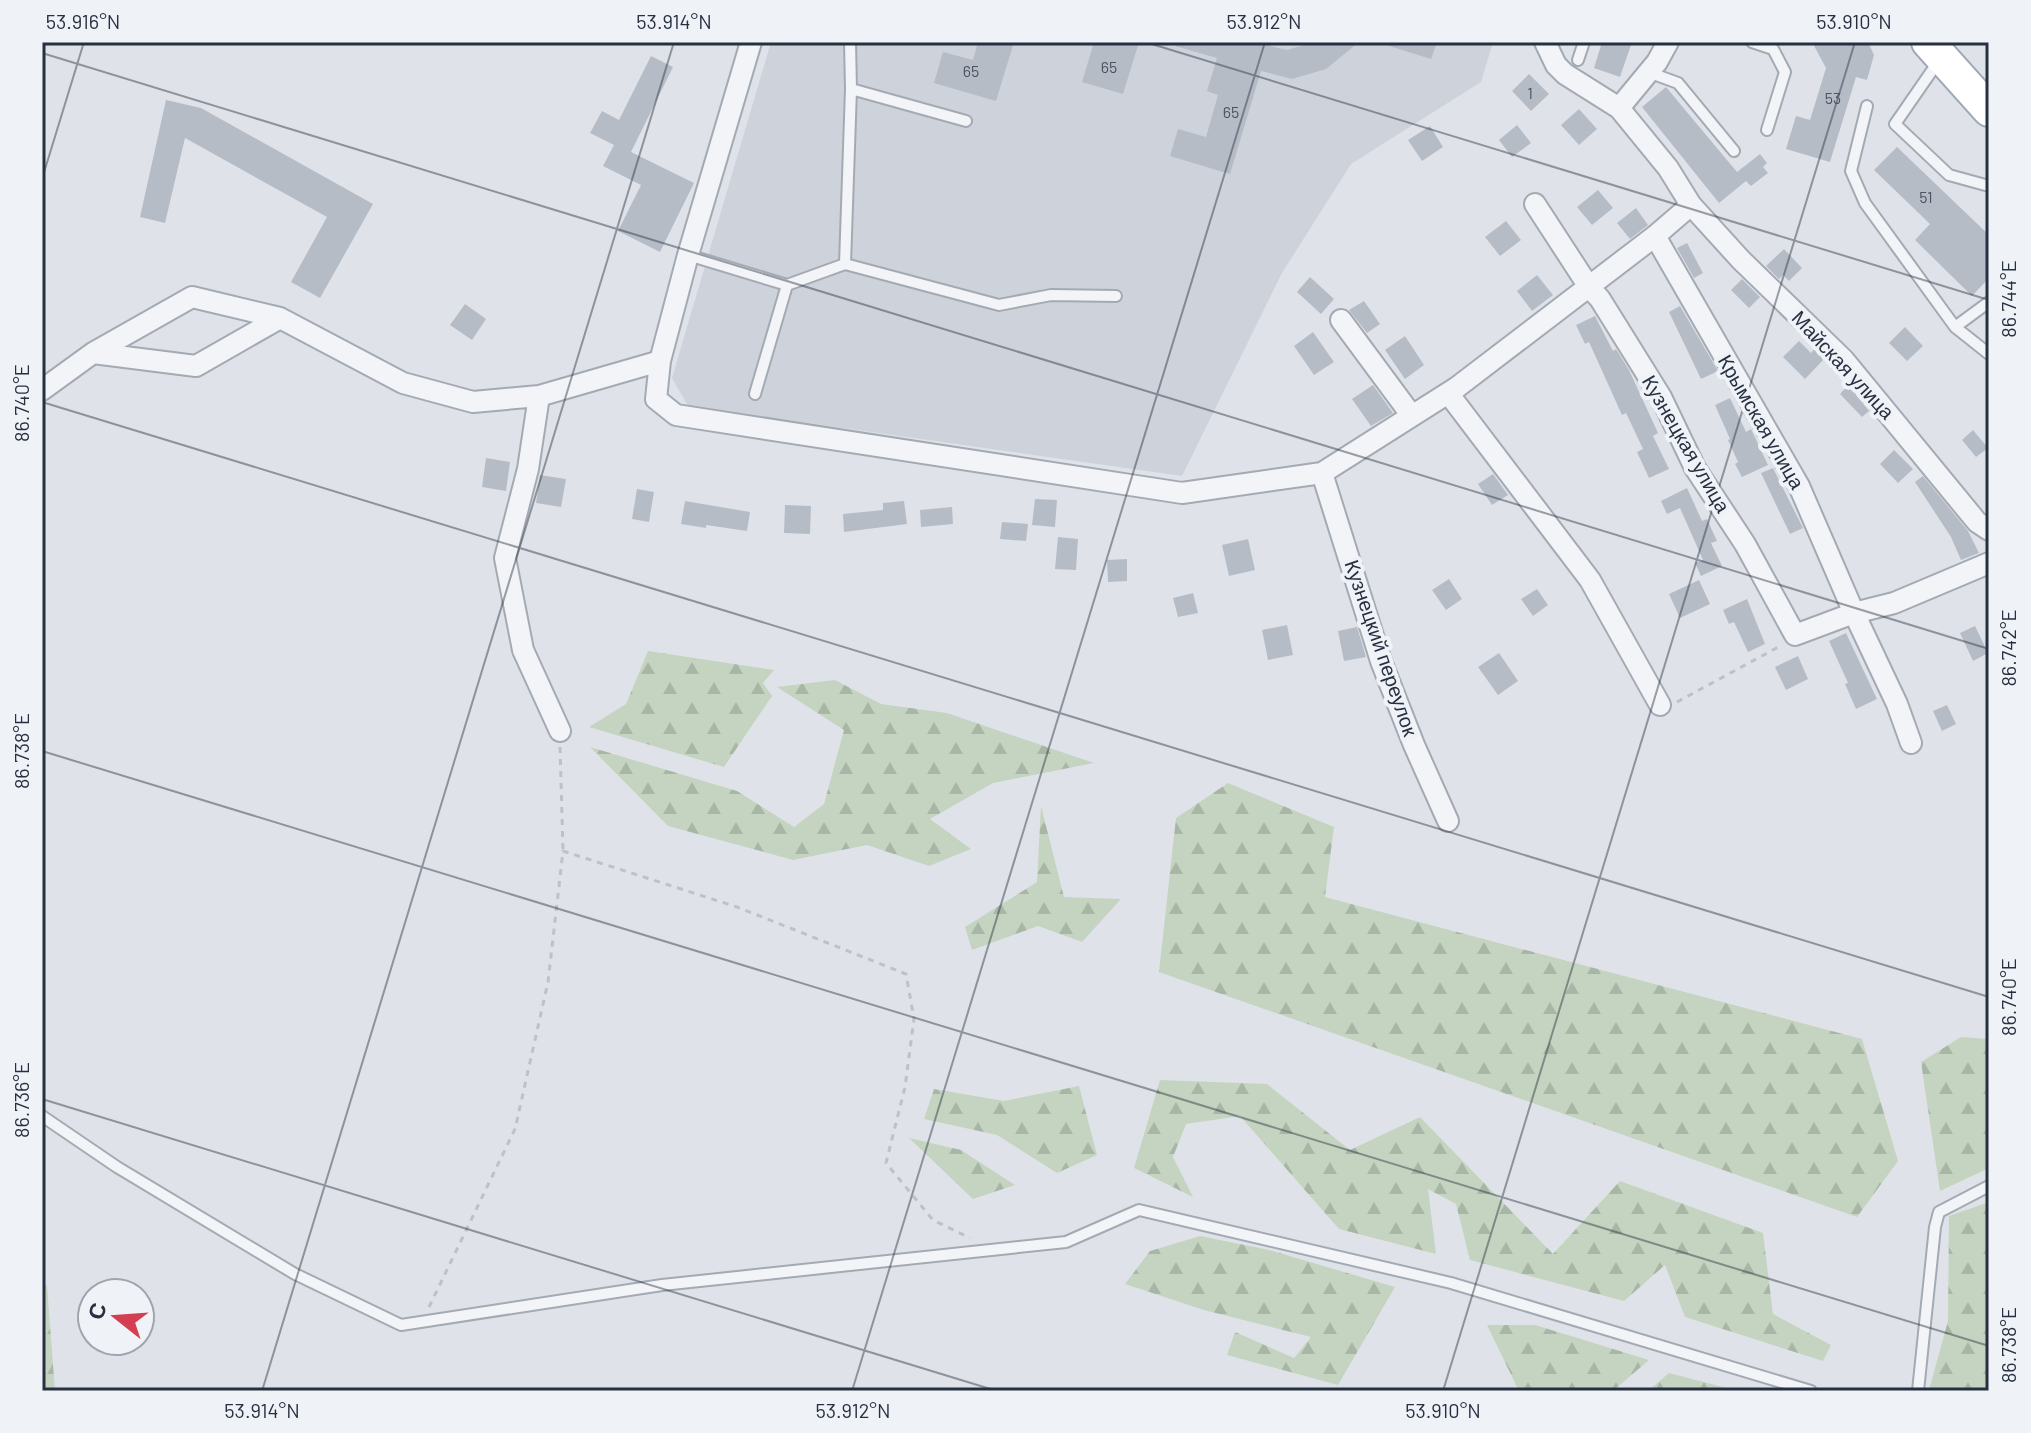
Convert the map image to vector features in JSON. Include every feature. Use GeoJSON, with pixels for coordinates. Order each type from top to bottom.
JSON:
{"type":"FeatureCollection","features":[{"type":"Feature","properties":{"kind":"main road"},"geometry":{"type":"LineString","coordinates":[[1935,50],[1989,110]]}},
{"type":"Feature","properties":{"kind":"street"},"geometry":{"type":"LineString","coordinates":[[751,42],[660,361],[656,399],[676,415],[1182,493],[1322,473],[1448,393],[1655,236],[1691,205]]}},
{"type":"Feature","properties":{"kind":"street","name":"Майская улица"},"geometry":{"type":"LineString","coordinates":[[1545,42],[1556,65],[1565,74],[1619,108],[1668,168],[1691,205],[1741,260],[1844,360],[1977,522],[1989,530]]}},
{"type":"Feature","properties":{"kind":"street"},"geometry":{"type":"LineString","coordinates":[[1619,108],[1668,42]]}},
{"type":"Feature","properties":{"kind":"street","name":"Кузнецкая улица"},"geometry":{"type":"LineString","coordinates":[[1535,204],[1600,299],[1661,397],[1695,468],[1745,544],[1795,635]]}},
{"type":"Feature","properties":{"kind":"street","name":"Крымская улица"},"geometry":{"type":"LineString","coordinates":[[1655,236],[1799,486],[1897,704],[1911,743]]}},
{"type":"Feature","properties":{"kind":"street"},"geometry":{"type":"LineString","coordinates":[[42,390],[93,353],[192,297],[280,318],[403,383],[473,402],[539,396],[660,361]]}},
{"type":"Feature","properties":{"kind":"street"},"geometry":{"type":"LineString","coordinates":[[93,353],[196,366],[280,318]]}},
{"type":"Feature","properties":{"kind":"street"},"geometry":{"type":"LineString","coordinates":[[1341,320],[1412,416]]}},
{"type":"Feature","properties":{"kind":"street"},"geometry":{"type":"LineString","coordinates":[[1448,393],[1590,580],[1660,705]]}},
{"type":"Feature","properties":{"kind":"street"},"geometry":{"type":"LineString","coordinates":[[539,396],[528,469],[505,558],[523,650],[560,731]]}},
{"type":"Feature","properties":{"kind":"street","name":"Кузнецкий переулок"},"geometry":{"type":"LineString","coordinates":[[1322,473],[1381,661],[1448,821]]}},
{"type":"Feature","properties":{"kind":"street"},"geometry":{"type":"LineString","coordinates":[[1795,635],[1854,613],[1894,603],[1989,563]]}},
{"type":"Feature","properties":{"kind":"lane"},"geometry":{"type":"LineString","coordinates":[[845,264],[850,42]]}},
{"type":"Feature","properties":{"kind":"lane"},"geometry":{"type":"LineString","coordinates":[[1578,60],[1584,42]]}},
{"type":"Feature","properties":{"kind":"lane"},"geometry":{"type":"LineString","coordinates":[[1752,42],[1773,49],[1785,72],[1767,130]]}},
{"type":"Feature","properties":{"kind":"lane"},"geometry":{"type":"LineString","coordinates":[[1935,50],[1895,124],[1949,175],[1989,186]]}},
{"type":"Feature","properties":{"kind":"lane"},"geometry":{"type":"LineString","coordinates":[[1648,72],[1678,83],[1734,151]]}},
{"type":"Feature","properties":{"kind":"lane"},"geometry":{"type":"LineString","coordinates":[[851,89],[966,121]]}},
{"type":"Feature","properties":{"kind":"lane"},"geometry":{"type":"LineString","coordinates":[[1867,106],[1851,171],[1865,203],[1955,327],[1989,354]]}},
{"type":"Feature","properties":{"kind":"lane"},"geometry":{"type":"LineString","coordinates":[[688,255],[787,285],[845,264],[999,305],[1051,295],[1116,296]]}},
{"type":"Feature","properties":{"kind":"lane"},"geometry":{"type":"LineString","coordinates":[[755,394],[787,285]]}},
{"type":"Feature","properties":{"kind":"lane"},"geometry":{"type":"LineString","coordinates":[[1955,327],[1989,302]]}},
{"type":"Feature","properties":{"kind":"lane"},"geometry":{"type":"LineString","coordinates":[[42,1116],[117,1167],[295,1274],[401,1325],[662,1285],[1066,1242],[1139,1210],[1451,1283],[1811,1391]]}},
{"type":"Feature","properties":{"kind":"lane"},"geometry":{"type":"LineString","coordinates":[[1918,1391],[1939,1212],[1989,1186]]}},
{"type":"Feature","properties":{"kind":"path"},"geometry":{"type":"LineString","coordinates":[[1660,705],[1672,705],[1708,683],[1774,651],[1795,635]]}},
{"type":"Feature","properties":{"kind":"path"},"geometry":{"type":"LineString","coordinates":[[423,1321],[515,1129],[548,982],[563,851],[560,731]]}},
{"type":"Feature","properties":{"kind":"path"},"geometry":{"type":"LineString","coordinates":[[563,851],[737,907],[906,974],[914,1019],[905,1087],[886,1163],[933,1220],[995,1250]]}},
{"type":"Feature","properties":{"kind":"shaded area"},"geometry":{"type":"Polygon","coordinates":[[[771,42],[1493,42],[1481,82],[1351,164],[1282,273],[1182,476],[688,406],[672,378],[771,42]]]}},
{"type":"Feature","properties":{"kind":"green space"},"geometry":{"type":"Polygon","coordinates":[[[648,651],[774,670],[763,683],[772,696],[724,767],[589,727],[626,704],[648,651]]]}},
{"type":"Feature","properties":{"kind":"green space"},"geometry":{"type":"Polygon","coordinates":[[[835,680],[881,704],[947,713],[1094,763],[993,783],[930,819],[971,849],[929,866],[867,845],[793,860],[668,826],[590,747],[737,791],[794,827],[824,804],[844,730],[777,687],[835,680]]]}},
{"type":"Feature","properties":{"kind":"green space"},"geometry":{"type":"Polygon","coordinates":[[[1228,783],[1334,827],[1325,897],[1862,1039],[1898,1161],[1857,1217],[1159,972],[1176,818],[1228,783]]]}},
{"type":"Feature","properties":{"kind":"green space"},"geometry":{"type":"Polygon","coordinates":[[[1041,806],[1064,897],[1121,899],[1082,942],[1038,926],[972,950],[965,927],[1037,882],[1041,806]]]}},
{"type":"Feature","properties":{"kind":"green space"},"geometry":{"type":"Polygon","coordinates":[[[1961,1037],[1989,1039],[1989,1168],[1940,1191],[1921,1062],[1961,1037]]]}},
{"type":"Feature","properties":{"kind":"green space"},"geometry":{"type":"Polygon","coordinates":[[[1160,1080],[1267,1084],[1350,1150],[1420,1117],[1553,1254],[1620,1181],[1763,1233],[1773,1314],[1831,1345],[1823,1361],[1685,1317],[1665,1265],[1624,1301],[1470,1260],[1456,1204],[1428,1189],[1436,1254],[1339,1229],[1240,1116],[1186,1124],[1173,1157],[1193,1197],[1134,1168],[1160,1080]]]}},
{"type":"Feature","properties":{"kind":"green space"},"geometry":{"type":"Polygon","coordinates":[[[1079,1086],[1097,1155],[1057,1173],[997,1135],[924,1119],[934,1089],[1004,1101],[1079,1086]]]}},
{"type":"Feature","properties":{"kind":"green space"},"geometry":{"type":"Polygon","coordinates":[[[909,1138],[961,1150],[1015,1185],[973,1199],[909,1138]]]}},
{"type":"Feature","properties":{"kind":"green space"},"geometry":{"type":"Polygon","coordinates":[[[1989,1202],[1989,1391],[1929,1390],[1948,1321],[1949,1216],[1989,1202]]]}},
{"type":"Feature","properties":{"kind":"green space"},"geometry":{"type":"Polygon","coordinates":[[[1200,1236],[1269,1250],[1395,1287],[1338,1385],[1227,1355],[1235,1332],[1294,1358],[1311,1337],[1204,1310],[1125,1284],[1150,1251],[1200,1236]]]}},
{"type":"Feature","properties":{"kind":"green space"},"geometry":{"type":"Polygon","coordinates":[[[42,1281],[47,1286],[55,1391],[42,1391],[42,1281]]]}},
{"type":"Feature","properties":{"kind":"green space"},"geometry":{"type":"Polygon","coordinates":[[[1487,1325],[1535,1325],[1649,1360],[1613,1391],[1519,1391],[1487,1325]]]}},
{"type":"Feature","properties":{"kind":"green space"},"geometry":{"type":"Polygon","coordinates":[[[1669,1373],[1738,1391],[1648,1391],[1669,1373]]]}},
{"type":"Feature","properties":{"kind":"building"},"geometry":{"type":"Polygon","coordinates":[[[978,42],[1014,42],[996,101],[934,83],[943,52],[973,60],[978,42]]]}},
{"type":"Feature","properties":{"kind":"building"},"geometry":{"type":"Polygon","coordinates":[[[1094,42],[1139,42],[1123,94],[1082,82],[1094,42]]]}},
{"type":"Feature","properties":{"kind":"building"},"geometry":{"type":"Polygon","coordinates":[[[1175,42],[1254,42],[1287,50],[1314,42],[1359,42],[1326,69],[1292,79],[1261,71],[1230,174],[1170,156],[1178,129],[1206,137],[1218,95],[1207,91],[1217,58],[1175,46],[1175,42]]]}},
{"type":"Feature","properties":{"kind":"building"},"geometry":{"type":"Polygon","coordinates":[[[1386,42],[1437,42],[1431,59],[1386,45],[1386,42]]]}},
{"type":"Feature","properties":{"kind":"building"},"geometry":{"type":"Polygon","coordinates":[[[1602,42],[1632,42],[1620,77],[1594,68],[1602,42]]]}},
{"type":"Feature","properties":{"kind":"building"},"geometry":{"type":"Polygon","coordinates":[[[1812,42],[1868,42],[1874,55],[1867,80],[1856,77],[1830,162],[1786,149],[1796,116],[1810,120],[1826,68],[1812,42]]]}},
{"type":"Feature","properties":{"kind":"building"},"geometry":{"type":"Polygon","coordinates":[[[651,56],[673,67],[631,152],[694,183],[660,252],[618,231],[641,185],[603,166],[614,145],[590,133],[602,111],[619,120],[651,56]]]}},
{"type":"Feature","properties":{"kind":"building"},"geometry":{"type":"Polygon","coordinates":[[[1529,74],[1549,94],[1531,111],[1512,91],[1529,74]]]}},
{"type":"Feature","properties":{"kind":"building"},"geometry":{"type":"Polygon","coordinates":[[[1666,87],[1737,172],[1760,154],[1767,163],[1763,167],[1768,173],[1751,186],[1746,181],[1719,203],[1642,107],[1666,87]]]}},
{"type":"Feature","properties":{"kind":"building"},"geometry":{"type":"Polygon","coordinates":[[[166,100],[201,108],[373,204],[320,298],[291,282],[327,217],[185,138],[165,223],[140,217],[166,100]]]}},
{"type":"Feature","properties":{"kind":"building"},"geometry":{"type":"Polygon","coordinates":[[[1579,109],[1597,129],[1579,145],[1561,125],[1579,109]]]}},
{"type":"Feature","properties":{"kind":"building"},"geometry":{"type":"Polygon","coordinates":[[[1517,125],[1531,143],[1512,157],[1499,140],[1517,125]]]}},
{"type":"Feature","properties":{"kind":"building"},"geometry":{"type":"Polygon","coordinates":[[[1430,126],[1443,147],[1422,161],[1408,140],[1430,126]]]}},
{"type":"Feature","properties":{"kind":"building"},"geometry":{"type":"Polygon","coordinates":[[[1897,147],[1989,235],[1989,278],[1972,296],[1915,240],[1930,224],[1874,170],[1897,147]]]}},
{"type":"Feature","properties":{"kind":"building"},"geometry":{"type":"Polygon","coordinates":[[[1598,190],[1613,208],[1592,225],[1577,207],[1598,190]]]}},
{"type":"Feature","properties":{"kind":"building"},"geometry":{"type":"Polygon","coordinates":[[[1636,208],[1648,225],[1630,239],[1617,223],[1636,208]]]}},
{"type":"Feature","properties":{"kind":"building"},"geometry":{"type":"Polygon","coordinates":[[[1506,221],[1521,240],[1500,256],[1485,237],[1506,221]]]}},
{"type":"Feature","properties":{"kind":"building"},"geometry":{"type":"Polygon","coordinates":[[[1687,243],[1703,273],[1694,278],[1677,248],[1687,243]]]}},
{"type":"Feature","properties":{"kind":"building"},"geometry":{"type":"Polygon","coordinates":[[[1784,249],[1802,268],[1789,281],[1783,275],[1779,279],[1766,266],[1784,249]]]}},
{"type":"Feature","properties":{"kind":"building"},"geometry":{"type":"Polygon","coordinates":[[[1537,275],[1553,295],[1532,311],[1517,291],[1537,275]]]}},
{"type":"Feature","properties":{"kind":"building"},"geometry":{"type":"Polygon","coordinates":[[[1310,277],[1334,299],[1321,314],[1297,292],[1310,277]]]}},
{"type":"Feature","properties":{"kind":"building"},"geometry":{"type":"Polygon","coordinates":[[[1742,279],[1760,297],[1749,308],[1731,290],[1742,279]]]}},
{"type":"Feature","properties":{"kind":"building"},"geometry":{"type":"Polygon","coordinates":[[[1364,301],[1380,324],[1367,333],[1349,310],[1364,301]]]}},
{"type":"Feature","properties":{"kind":"building"},"geometry":{"type":"Polygon","coordinates":[[[465,304],[486,319],[472,340],[450,325],[465,304]]]}},
{"type":"Feature","properties":{"kind":"building"},"geometry":{"type":"Polygon","coordinates":[[[1680,306],[1718,371],[1701,379],[1669,312],[1680,306]]]}},
{"type":"Feature","properties":{"kind":"building"},"geometry":{"type":"Polygon","coordinates":[[[1595,316],[1613,351],[1616,349],[1629,370],[1658,433],[1653,436],[1669,469],[1649,478],[1637,452],[1643,449],[1626,413],[1622,415],[1589,342],[1585,344],[1576,325],[1595,316]]]}},
{"type":"Feature","properties":{"kind":"building"},"geometry":{"type":"Polygon","coordinates":[[[1905,327],[1923,346],[1907,361],[1889,343],[1905,327]]]}},
{"type":"Feature","properties":{"kind":"building"},"geometry":{"type":"Polygon","coordinates":[[[1313,332],[1334,362],[1314,375],[1294,346],[1313,332]]]}},
{"type":"Feature","properties":{"kind":"building"},"geometry":{"type":"Polygon","coordinates":[[[1405,336],[1424,365],[1405,379],[1385,350],[1405,336]]]}},
{"type":"Feature","properties":{"kind":"building"},"geometry":{"type":"Polygon","coordinates":[[[1799,341],[1811,353],[1814,349],[1824,359],[1805,379],[1783,357],[1799,341]]]}},
{"type":"Feature","properties":{"kind":"building"},"geometry":{"type":"Polygon","coordinates":[[[1373,385],[1393,413],[1371,426],[1352,399],[1373,385]]]}},
{"type":"Feature","properties":{"kind":"building"},"geometry":{"type":"Polygon","coordinates":[[[1848,385],[1869,411],[1862,417],[1840,394],[1848,385]]]}},
{"type":"Feature","properties":{"kind":"building"},"geometry":{"type":"Polygon","coordinates":[[[1730,398],[1746,432],[1751,429],[1768,465],[1742,477],[1715,405],[1730,398]]]}},
{"type":"Feature","properties":{"kind":"building"},"geometry":{"type":"Polygon","coordinates":[[[1973,430],[1988,448],[1976,457],[1962,440],[1973,430]]]}},
{"type":"Feature","properties":{"kind":"building"},"geometry":{"type":"Polygon","coordinates":[[[1894,450],[1913,469],[1898,483],[1880,464],[1894,450]]]}},
{"type":"Feature","properties":{"kind":"building"},"geometry":{"type":"Polygon","coordinates":[[[486,458],[510,462],[506,491],[482,487],[486,458]]]}},
{"type":"Feature","properties":{"kind":"building"},"geometry":{"type":"Polygon","coordinates":[[[1773,468],[1803,528],[1790,534],[1761,473],[1773,468]]]}},
{"type":"Feature","properties":{"kind":"building"},"geometry":{"type":"Polygon","coordinates":[[[1493,474],[1508,495],[1492,505],[1478,484],[1493,474]]]}},
{"type":"Feature","properties":{"kind":"building"},"geometry":{"type":"Polygon","coordinates":[[[540,475],[566,479],[561,507],[536,503],[540,475]]]}},
{"type":"Feature","properties":{"kind":"building"},"geometry":{"type":"Polygon","coordinates":[[[1923,476],[1968,531],[1979,553],[1961,560],[1951,537],[1915,482],[1923,476]]]}},
{"type":"Feature","properties":{"kind":"building"},"geometry":{"type":"Polygon","coordinates":[[[1687,488],[1702,521],[1707,519],[1717,541],[1711,543],[1722,566],[1701,576],[1695,563],[1703,560],[1680,508],[1667,514],[1661,501],[1687,488]]]}},
{"type":"Feature","properties":{"kind":"building"},"geometry":{"type":"Polygon","coordinates":[[[637,489],[654,492],[649,522],[632,519],[637,489]]]}},
{"type":"Feature","properties":{"kind":"building"},"geometry":{"type":"Polygon","coordinates":[[[1035,499],[1057,500],[1055,527],[1032,525],[1035,499]]]}},
{"type":"Feature","properties":{"kind":"building"},"geometry":{"type":"Polygon","coordinates":[[[685,501],[750,512],[747,531],[681,524],[685,501]]]}},
{"type":"Feature","properties":{"kind":"building"},"geometry":{"type":"Polygon","coordinates":[[[904,501],[907,524],[844,532],[843,514],[883,510],[883,503],[904,501]]]}},
{"type":"Feature","properties":{"kind":"building"},"geometry":{"type":"Polygon","coordinates":[[[785,505],[811,506],[810,534],[784,533],[785,505]]]}},
{"type":"Feature","properties":{"kind":"building"},"geometry":{"type":"Polygon","coordinates":[[[952,507],[953,524],[921,527],[920,510],[952,507]]]}},
{"type":"Feature","properties":{"kind":"building"},"geometry":{"type":"Polygon","coordinates":[[[1002,522],[1028,524],[1026,541],[1000,539],[1002,522]]]}},
{"type":"Feature","properties":{"kind":"building"},"geometry":{"type":"Polygon","coordinates":[[[1058,537],[1078,539],[1076,570],[1055,569],[1058,537]]]}},
{"type":"Feature","properties":{"kind":"building"},"geometry":{"type":"Polygon","coordinates":[[[1248,539],[1255,570],[1229,576],[1222,545],[1248,539]]]}},
{"type":"Feature","properties":{"kind":"building"},"geometry":{"type":"Polygon","coordinates":[[[1127,559],[1127,581],[1108,582],[1107,560],[1127,559]]]}},
{"type":"Feature","properties":{"kind":"building"},"geometry":{"type":"Polygon","coordinates":[[[1449,579],[1462,599],[1446,610],[1432,590],[1449,579]]]}},
{"type":"Feature","properties":{"kind":"building"},"geometry":{"type":"Polygon","coordinates":[[[1699,580],[1710,604],[1680,618],[1669,594],[1699,580]]]}},
{"type":"Feature","properties":{"kind":"building"},"geometry":{"type":"Polygon","coordinates":[[[1537,589],[1548,605],[1533,616],[1521,599],[1537,589]]]}},
{"type":"Feature","properties":{"kind":"building"},"geometry":{"type":"Polygon","coordinates":[[[1193,593],[1198,613],[1178,617],[1173,598],[1193,593]]]}},
{"type":"Feature","properties":{"kind":"building"},"geometry":{"type":"Polygon","coordinates":[[[1747,599],[1765,644],[1748,652],[1734,622],[1729,624],[1723,610],[1747,599]]]}},
{"type":"Feature","properties":{"kind":"building"},"geometry":{"type":"Polygon","coordinates":[[[1287,625],[1293,655],[1268,660],[1262,630],[1287,625]]]}},
{"type":"Feature","properties":{"kind":"building"},"geometry":{"type":"Polygon","coordinates":[[[1975,626],[1988,653],[1973,661],[1960,633],[1975,626]]]}},
{"type":"Feature","properties":{"kind":"building"},"geometry":{"type":"Polygon","coordinates":[[[1357,627],[1366,657],[1344,661],[1338,631],[1357,627]]]}},
{"type":"Feature","properties":{"kind":"building"},"geometry":{"type":"Polygon","coordinates":[[[1846,633],[1877,699],[1856,709],[1829,641],[1846,633]]]}},
{"type":"Feature","properties":{"kind":"building"},"geometry":{"type":"Polygon","coordinates":[[[1499,653],[1518,681],[1498,695],[1478,667],[1499,653]]]}},
{"type":"Feature","properties":{"kind":"building"},"geometry":{"type":"Polygon","coordinates":[[[1798,656],[1808,679],[1786,690],[1775,667],[1798,656]]]}},
{"type":"Feature","properties":{"kind":"building"},"geometry":{"type":"Polygon","coordinates":[[[1947,705],[1956,724],[1942,731],[1933,711],[1947,705]]]}}]}
